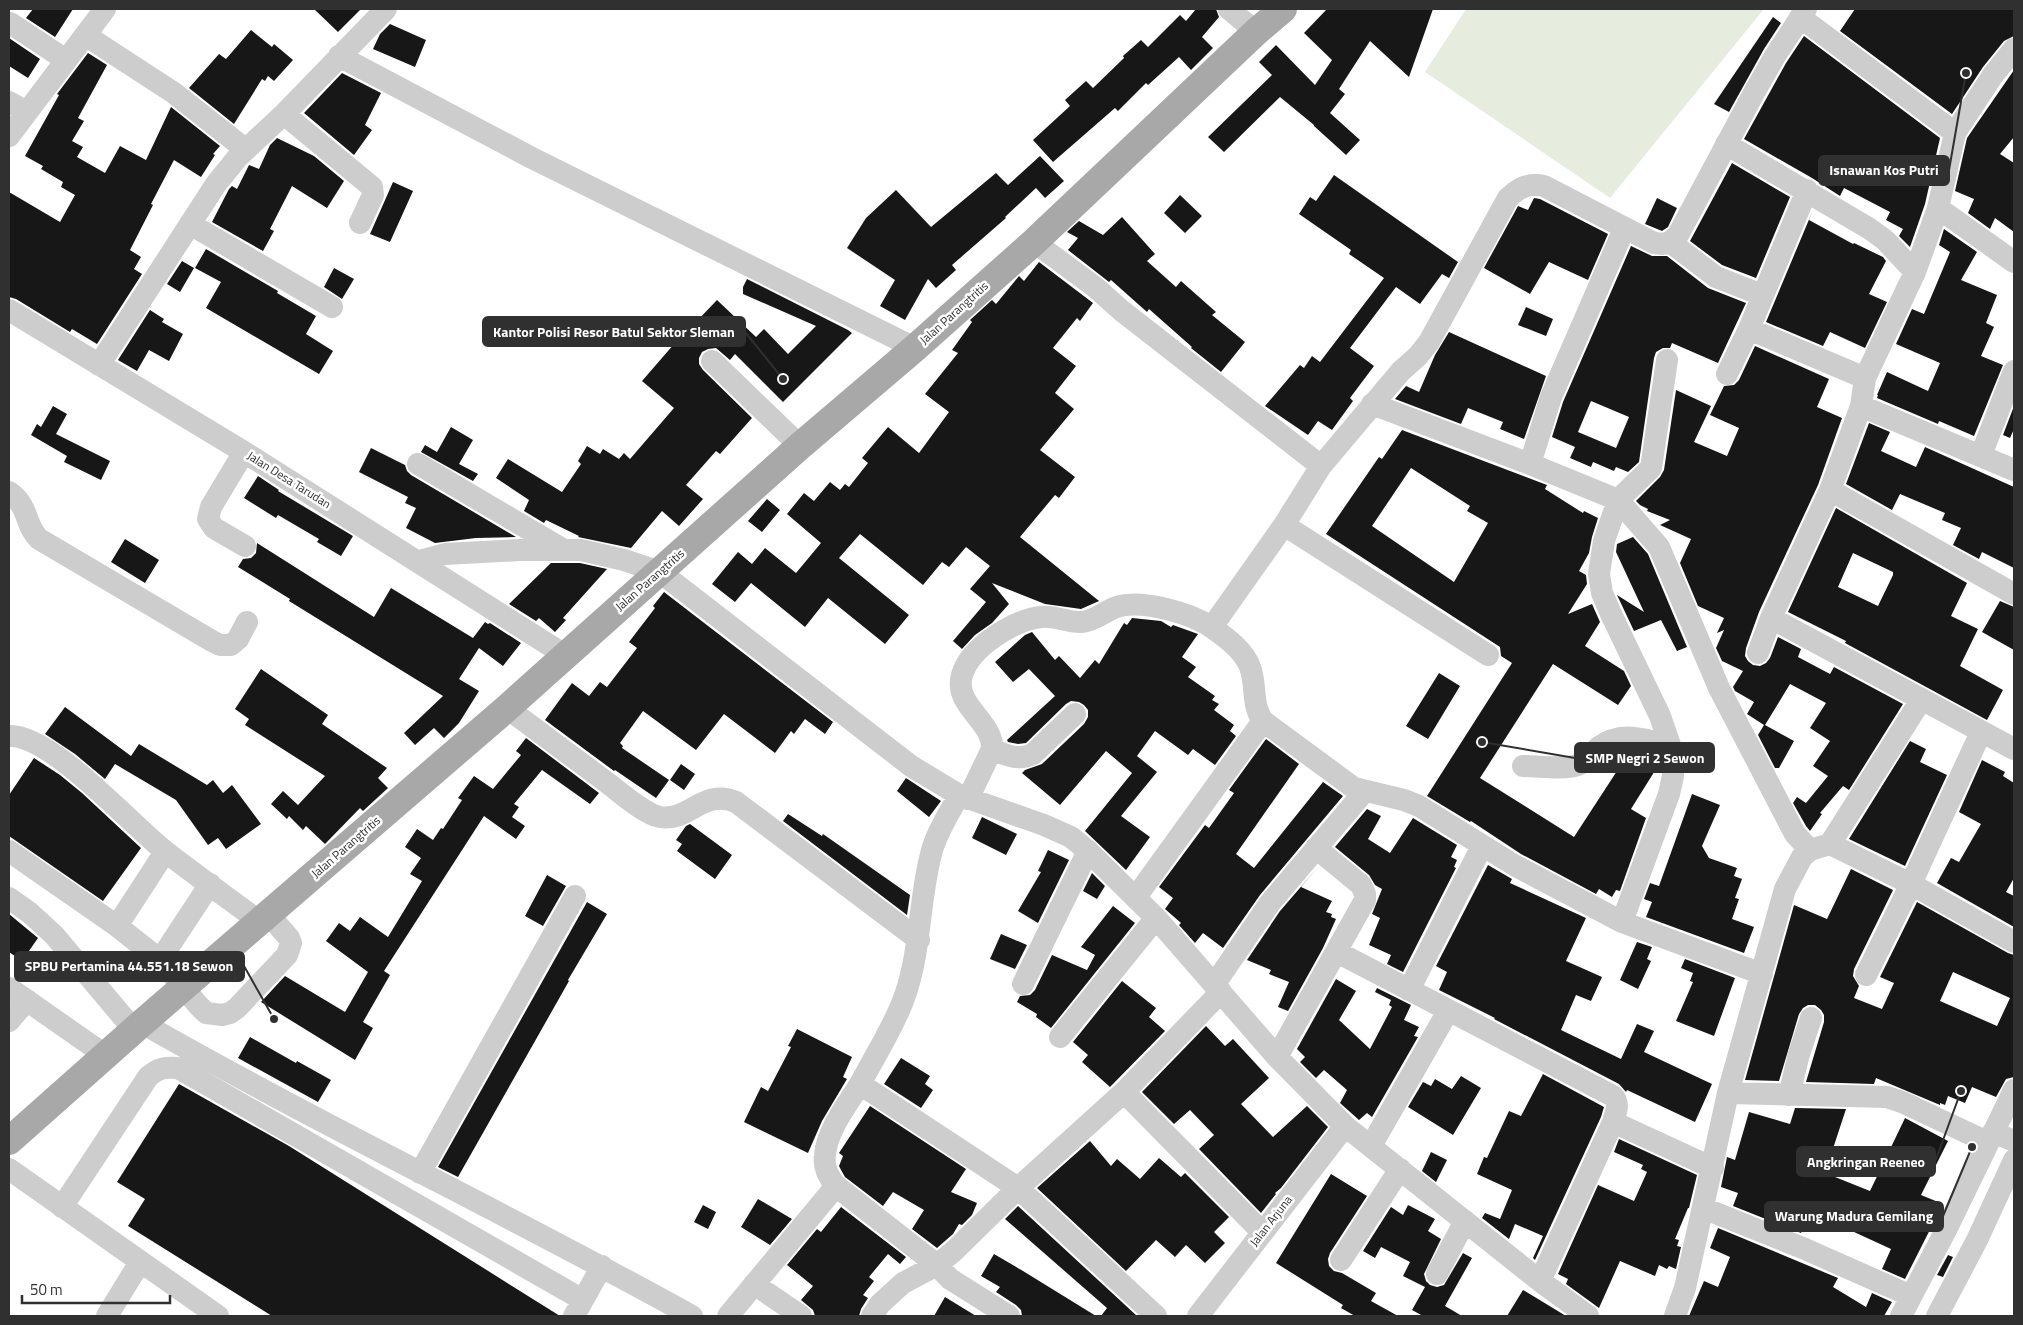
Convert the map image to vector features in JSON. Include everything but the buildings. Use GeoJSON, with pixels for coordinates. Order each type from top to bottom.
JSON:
{"type":"FeatureCollection","features":[{"type":"Feature","properties":{"kind":"main road","name":"Jalan Parangtritis"},"geometry":{"type":"LineString","coordinates":[[9,1141],[105,1055],[265,919],[507,708],[800,446],[1034,242],[1256,32],[1283,9]]}},
{"type":"Feature","properties":{"kind":"street"},"geometry":{"type":"LineString","coordinates":[[9,136],[18,107],[66,60],[105,9]]}},
{"type":"Feature","properties":{"kind":"street"},"geometry":{"type":"LineString","coordinates":[[99,364],[216,184],[245,149],[284,114],[386,9]]}},
{"type":"Feature","properties":{"kind":"street"},"geometry":{"type":"LineString","coordinates":[[1229,9],[1256,32]]}},
{"type":"Feature","properties":{"kind":"street"},"geometry":{"type":"LineString","coordinates":[[1212,627],[1284,525],[1321,466],[1372,404],[1429,342],[1508,198],[1522,186],[1532,184],[1544,186],[1654,243],[1663,244],[1670,242],[1678,234],[1775,56],[1803,13],[1955,133]]}},
{"type":"Feature","properties":{"kind":"street"},"geometry":{"type":"LineString","coordinates":[[10,23],[66,60]]}},
{"type":"Feature","properties":{"kind":"street"},"geometry":{"type":"LineString","coordinates":[[85,35],[174,93],[245,149]]}},
{"type":"Feature","properties":{"kind":"street"},"geometry":{"type":"LineString","coordinates":[[1758,653],[1771,618],[1830,490],[1861,406],[1865,378],[1915,272],[1938,208],[1955,133],[1993,75],[2014,49]]}},
{"type":"Feature","properties":{"kind":"street"},"geometry":{"type":"LineString","coordinates":[[339,56],[532,158],[914,348]]}},
{"type":"Feature","properties":{"kind":"street"},"geometry":{"type":"LineString","coordinates":[[284,114],[372,187],[373,195],[360,223]]}},
{"type":"Feature","properties":{"kind":"street"},"geometry":{"type":"LineString","coordinates":[[1726,144],[1807,190],[1877,234],[1915,272]]}},
{"type":"Feature","properties":{"kind":"street"},"geometry":{"type":"LineString","coordinates":[[1727,374],[1807,190]]}},
{"type":"Feature","properties":{"kind":"street"},"geometry":{"type":"LineString","coordinates":[[1938,208],[2014,262]]}},
{"type":"Feature","properties":{"kind":"street"},"geometry":{"type":"LineString","coordinates":[[190,224],[332,307]]}},
{"type":"Feature","properties":{"kind":"street"},"geometry":{"type":"LineString","coordinates":[[1530,464],[1551,397],[1624,228]]}},
{"type":"Feature","properties":{"kind":"street"},"geometry":{"type":"LineString","coordinates":[[1034,242],[1321,466]]}},
{"type":"Feature","properties":{"kind":"street"},"geometry":{"type":"LineString","coordinates":[[1670,242],[1716,277],[1762,295]]}},
{"type":"Feature","properties":{"kind":"street","name":"Jalan Desa Tarudan"},"geometry":{"type":"LineString","coordinates":[[9,310],[244,452],[565,655]]}},
{"type":"Feature","properties":{"kind":"street"},"geometry":{"type":"LineString","coordinates":[[1748,329],[1865,378]]}},
{"type":"Feature","properties":{"kind":"street"},"geometry":{"type":"LineString","coordinates":[[1622,922],[1669,794],[1673,776],[1673,759],[1660,716],[1602,593],[1599,574],[1601,556],[1618,500],[1652,468],[1667,360]]}},
{"type":"Feature","properties":{"kind":"street"},"geometry":{"type":"LineString","coordinates":[[712,361],[800,446]]}},
{"type":"Feature","properties":{"kind":"street"},"geometry":{"type":"LineString","coordinates":[[1981,455],[2014,372]]}},
{"type":"Feature","properties":{"kind":"street"},"geometry":{"type":"LineString","coordinates":[[1372,404],[1530,464],[1618,500],[1660,547],[1719,688],[1795,834],[1820,847],[1912,884],[2014,942]]}},
{"type":"Feature","properties":{"kind":"street"},"geometry":{"type":"LineString","coordinates":[[1861,406],[2014,470]]}},
{"type":"Feature","properties":{"kind":"street"},"geometry":{"type":"LineString","coordinates":[[244,452],[211,507],[208,519],[214,528],[245,546]]}},
{"type":"Feature","properties":{"kind":"street"},"geometry":{"type":"LineString","coordinates":[[418,464],[564,550]]}},
{"type":"Feature","properties":{"kind":"street"},"geometry":{"type":"LineString","coordinates":[[1830,490],[2014,594]]}},
{"type":"Feature","properties":{"kind":"street"},"geometry":{"type":"LineString","coordinates":[[9,492],[23,506],[32,529],[39,540],[212,641],[220,645],[231,645],[238,639],[247,622]]}},
{"type":"Feature","properties":{"kind":"street"},"geometry":{"type":"LineString","coordinates":[[1284,525],[1488,655]]}},
{"type":"Feature","properties":{"kind":"street"},"geometry":{"type":"LineString","coordinates":[[419,561],[445,554],[520,550],[581,550],[624,560],[660,572],[911,766],[964,797],[1044,825],[1071,838],[1088,851],[1156,918],[1276,1057],[1345,1126],[1540,1281],[1588,1316]]}},
{"type":"Feature","properties":{"kind":"street"},"geometry":{"type":"LineString","coordinates":[[1009,1316],[950,1279],[937,1265],[836,1186],[830,1178],[825,1165],[826,1147],[838,1121],[860,1084],[906,996],[919,940],[931,854],[942,827],[964,797],[992,749],[992,739],[963,698],[960,682],[964,669],[975,654],[984,646],[1021,621],[1042,616],[1086,622],[1112,609],[1130,604],[1174,611],[1212,627],[1234,644],[1250,666],[1255,706],[1263,721],[1344,781],[1364,792],[1404,800],[1419,806],[1482,846],[1622,922],[1762,974]]}},
{"type":"Feature","properties":{"kind":"street"},"geometry":{"type":"LineString","coordinates":[[1771,618],[2014,749]]}},
{"type":"Feature","properties":{"kind":"street"},"geometry":{"type":"LineString","coordinates":[[1675,1316],[1685,1288],[1728,1094],[1785,889],[1802,858],[1820,847],[1921,700]]}},
{"type":"Feature","properties":{"kind":"street"},"geometry":{"type":"LineString","coordinates":[[507,708],[623,795],[658,817],[674,817],[709,799],[719,798],[736,802],[919,940]]}},
{"type":"Feature","properties":{"kind":"street"},"geometry":{"type":"LineString","coordinates":[[992,749],[1014,757],[1025,758],[1033,754],[1074,714]]}},
{"type":"Feature","properties":{"kind":"street"},"geometry":{"type":"LineString","coordinates":[[1136,897],[1263,721]]}},
{"type":"Feature","properties":{"kind":"street"},"geometry":{"type":"LineString","coordinates":[[1866,975],[1912,884],[1981,732]]}},
{"type":"Feature","properties":{"kind":"street"},"geometry":{"type":"LineString","coordinates":[[9,736],[25,738],[45,749],[106,798],[165,852],[210,884],[265,919],[289,938],[290,948],[287,955],[237,1008],[230,1013],[222,1015],[206,1012],[160,960],[117,926],[9,851]]}},
{"type":"Feature","properties":{"kind":"street"},"geometry":{"type":"LineString","coordinates":[[1523,766],[1568,767],[1578,765],[1584,762],[1598,748],[1615,738],[1624,736],[1670,745]]}},
{"type":"Feature","properties":{"kind":"street"},"geometry":{"type":"LineString","coordinates":[[872,1316],[880,1304],[903,1283],[937,1265],[954,1251],[1018,1188],[1124,1092],[1218,989],[1270,903],[1364,792]]}},
{"type":"Feature","properties":{"kind":"street"},"geometry":{"type":"LineString","coordinates":[[1409,990],[1482,846]]}},
{"type":"Feature","properties":{"kind":"street"},"geometry":{"type":"LineString","coordinates":[[1276,1057],[1363,906],[1365,894],[1361,885],[1316,848]]}},
{"type":"Feature","properties":{"kind":"street"},"geometry":{"type":"LineString","coordinates":[[1023,984],[1088,851]]}},
{"type":"Feature","properties":{"kind":"street"},"geometry":{"type":"LineString","coordinates":[[117,926],[165,852]]}},
{"type":"Feature","properties":{"kind":"street"},"geometry":{"type":"LineString","coordinates":[[160,960],[210,884]]}},
{"type":"Feature","properties":{"kind":"street"},"geometry":{"type":"LineString","coordinates":[[420,1173],[575,896]]}},
{"type":"Feature","properties":{"kind":"street"},"geometry":{"type":"LineString","coordinates":[[9,898],[30,913],[54,935],[138,1027],[602,1266],[692,1316]]}},
{"type":"Feature","properties":{"kind":"street"},"geometry":{"type":"LineString","coordinates":[[1060,1037],[1156,918]]}},
{"type":"Feature","properties":{"kind":"street"},"geometry":{"type":"LineString","coordinates":[[1337,952],[1613,1096],[1615,1099],[1617,1110],[1614,1122],[1540,1281]]}},
{"type":"Feature","properties":{"kind":"street"},"geometry":{"type":"LineString","coordinates":[[9,1021],[18,994],[105,1055]]}},
{"type":"Feature","properties":{"kind":"street"},"geometry":{"type":"LineString","coordinates":[[1371,1146],[1448,1011]]}},
{"type":"Feature","properties":{"kind":"street"},"geometry":{"type":"LineString","coordinates":[[1789,1095],[1799,1054],[1811,1018]]}},
{"type":"Feature","properties":{"kind":"street"},"geometry":{"type":"LineString","coordinates":[[62,1207],[148,1077],[157,1069],[167,1067],[178,1068],[578,1308],[602,1266]]}},
{"type":"Feature","properties":{"kind":"street"},"geometry":{"type":"LineString","coordinates":[[860,1084],[1018,1188],[1156,1316]]}},
{"type":"Feature","properties":{"kind":"street"},"geometry":{"type":"LineString","coordinates":[[1900,1316],[1947,1228],[2014,1090]]}},
{"type":"Feature","properties":{"kind":"street"},"geometry":{"type":"LineString","coordinates":[[1124,1092],[1262,1232]]}},
{"type":"Feature","properties":{"kind":"street"},"geometry":{"type":"LineString","coordinates":[[1728,1094],[1887,1097],[1990,1137],[2014,1141]]}},
{"type":"Feature","properties":{"kind":"street"},"geometry":{"type":"LineString","coordinates":[[1614,1122],[1712,1168]]}},
{"type":"Feature","properties":{"kind":"street","name":"Jalan Arjuna"},"geometry":{"type":"LineString","coordinates":[[1198,1316],[1345,1126]]}},
{"type":"Feature","properties":{"kind":"street"},"geometry":{"type":"LineString","coordinates":[[1937,1316],[1977,1240],[2014,1160]]}},
{"type":"Feature","properties":{"kind":"street"},"geometry":{"type":"LineString","coordinates":[[9,1169],[218,1316]]}},
{"type":"Feature","properties":{"kind":"street"},"geometry":{"type":"LineString","coordinates":[[1341,1260],[1400,1170]]}},
{"type":"Feature","properties":{"kind":"street"},"geometry":{"type":"LineString","coordinates":[[728,1316],[836,1186]]}},
{"type":"Feature","properties":{"kind":"street"},"geometry":{"type":"LineString","coordinates":[[1703,1208],[1805,1249],[1911,1296]]}},
{"type":"Feature","properties":{"kind":"street"},"geometry":{"type":"LineString","coordinates":[[1437,1274],[1465,1221]]}},
{"type":"Feature","properties":{"kind":"street"},"geometry":{"type":"LineString","coordinates":[[1947,1228],[1977,1240]]}},
{"type":"Feature","properties":{"kind":"street"},"geometry":{"type":"LineString","coordinates":[[107,1316],[140,1262]]}},
{"type":"Feature","properties":{"kind":"street"},"geometry":{"type":"LineString","coordinates":[[754,1284],[801,1316]]}},
{"type":"Feature","properties":{"kind":"shaded area"},"geometry":{"type":"Polygon","coordinates":[[[1466,9],[1764,9],[1610,198],[1425,72],[1466,9]]]}},
{"type":"Feature","properties":{"kind":"place","name":"Isnawan Kos Putri"},"geometry":{"type":"Point","coordinates":[1966,73]}},
{"type":"Feature","properties":{"kind":"place","name":"Kantor Polisi Resor Batul Sektor Sleman"},"geometry":{"type":"Point","coordinates":[783,379]}},
{"type":"Feature","properties":{"kind":"place","name":"SMP Negri 2 Sewon"},"geometry":{"type":"Point","coordinates":[1482,742]}},
{"type":"Feature","properties":{"kind":"place","name":"SPBU Pertamina 44.551.18 Sewon"},"geometry":{"type":"Point","coordinates":[274,1019]}},
{"type":"Feature","properties":{"kind":"place","name":"Angkringan Reeneo"},"geometry":{"type":"Point","coordinates":[1961,1091]}},
{"type":"Feature","properties":{"kind":"place","name":"Warung Madura Gemilang"},"geometry":{"type":"Point","coordinates":[1972,1147]}}]}
